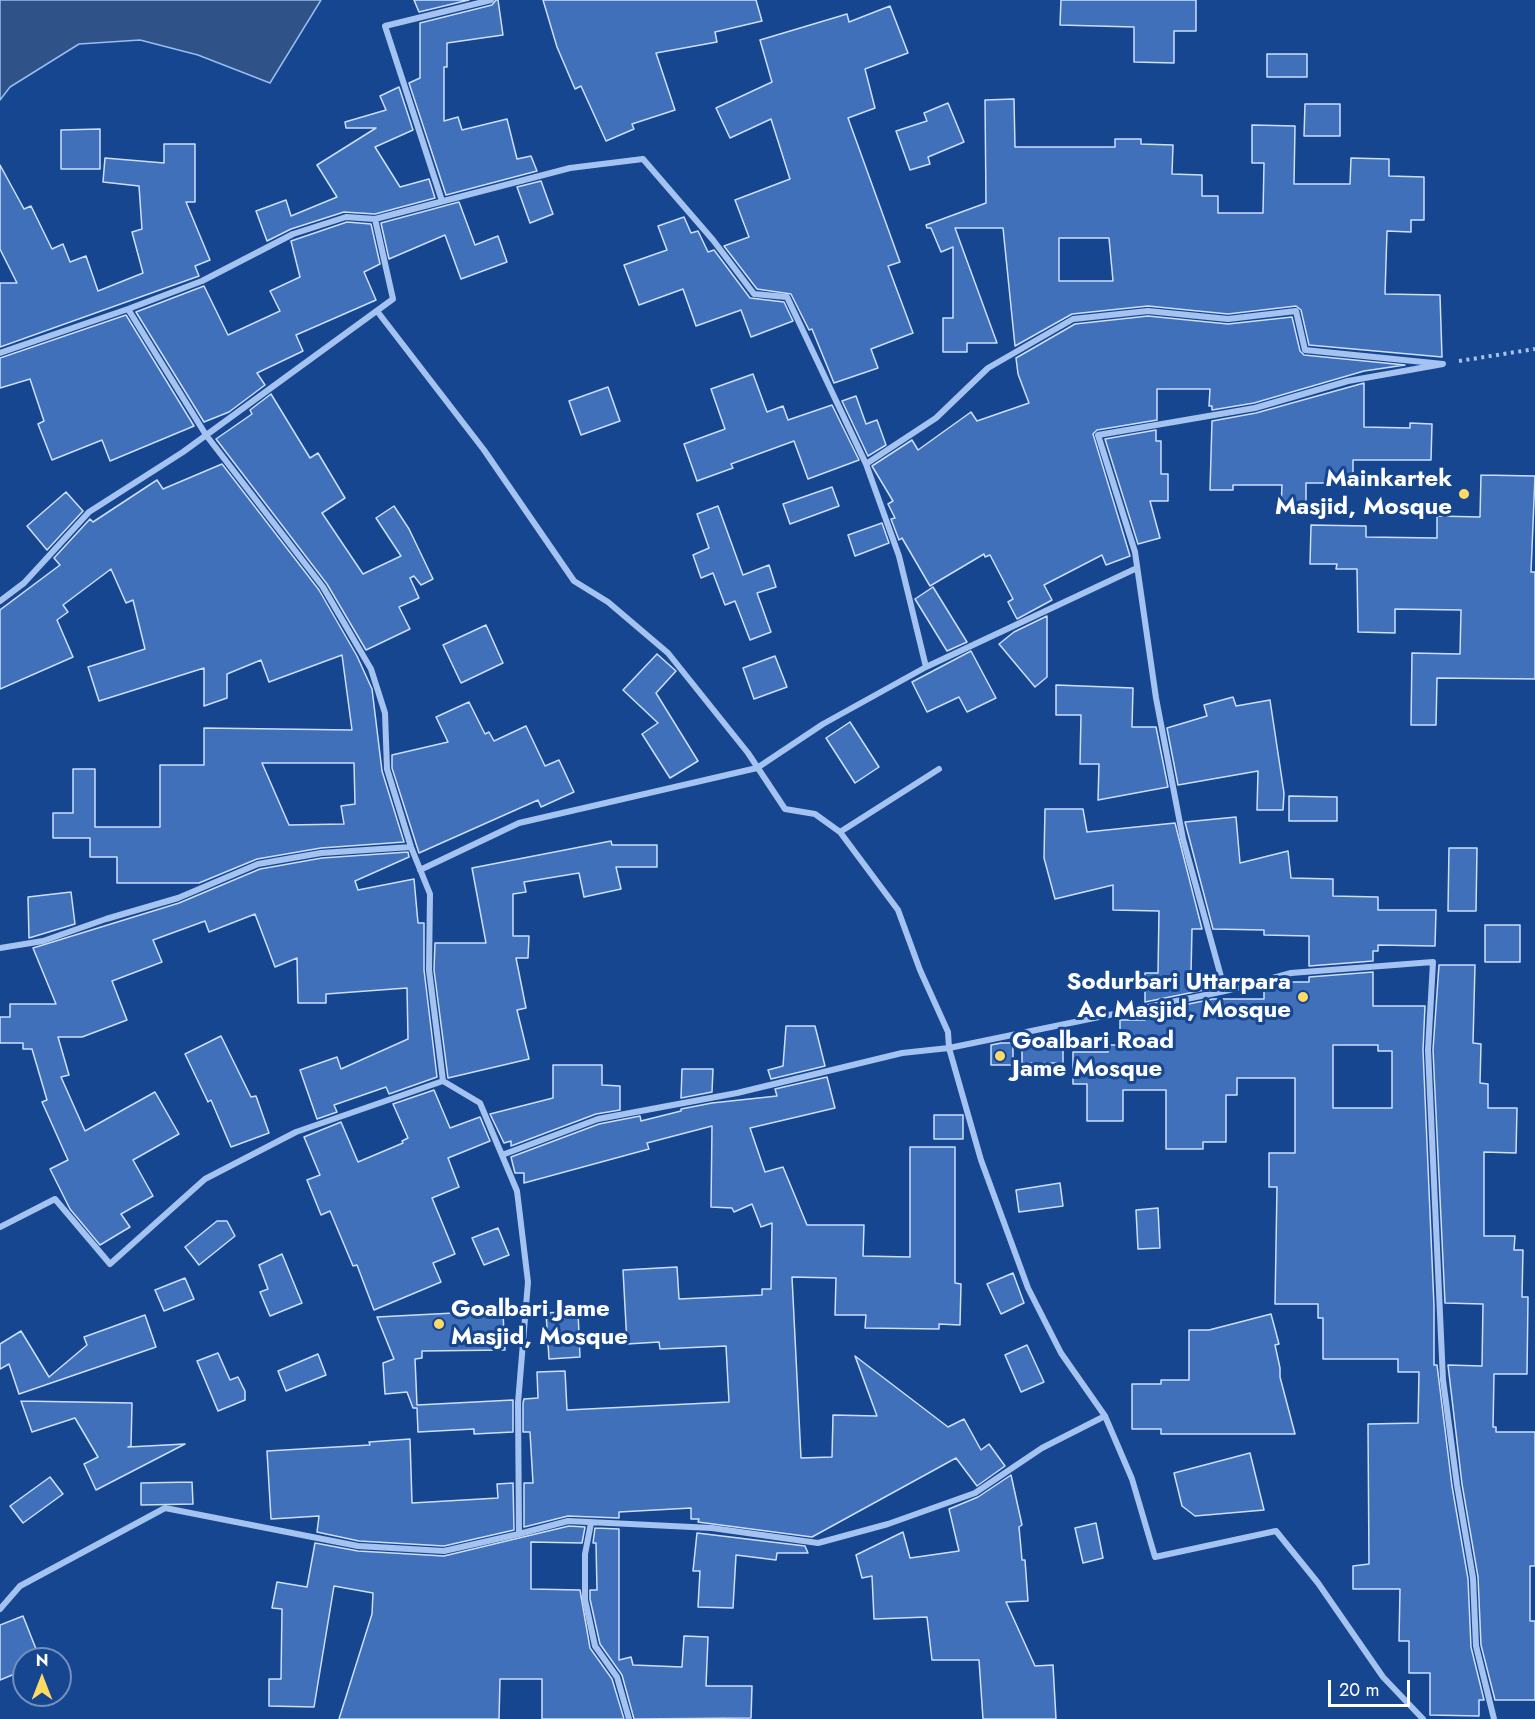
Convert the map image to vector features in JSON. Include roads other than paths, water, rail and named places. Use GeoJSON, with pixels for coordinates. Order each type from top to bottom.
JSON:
{"type":"FeatureCollection","features":[{"type":"Feature","properties":{"kind":"street"},"geometry":{"type":"LineString","coordinates":[[442,201],[385,26],[491,0]]}},
{"type":"Feature","properties":{"kind":"street"},"geometry":{"type":"LineString","coordinates":[[0,353],[202,281],[293,234],[346,217],[375,219],[570,168],[643,159],[713,240],[754,294],[788,297],[866,464],[898,556],[926,667]]}},
{"type":"Feature","properties":{"kind":"street"},"geometry":{"type":"LineString","coordinates":[[0,601],[24,583],[89,512],[206,435],[393,299],[375,219]]}},
{"type":"Feature","properties":{"kind":"street"},"geometry":{"type":"LineString","coordinates":[[128,309],[206,435],[323,587],[371,669],[385,713],[387,770],[411,847],[430,894],[429,970],[443,1081]]}},
{"type":"Feature","properties":{"kind":"street"},"geometry":{"type":"LineString","coordinates":[[377,310],[484,450],[574,581],[608,602],[668,653],[757,768],[785,809],[815,814],[840,832],[898,910],[920,970],[948,1032],[949,1048],[981,1160],[1028,1288],[1061,1353],[1105,1416],[1132,1479],[1155,1557],[1276,1530],[1318,1584],[1383,1677],[1423,1719]]}},
{"type":"Feature","properties":{"kind":"street"},"geometry":{"type":"LineString","coordinates":[[866,464],[936,418],[988,368],[1073,319],[1148,310],[1227,319],[1296,312],[1305,350],[1443,364],[1348,381],[1255,408],[1098,435],[1135,552],[1156,698],[1183,839],[1225,991]]}},
{"type":"Feature","properties":{"kind":"street"},"geometry":{"type":"LineString","coordinates":[[420,870],[519,823],[757,768],[823,724],[926,667],[1137,568]]}},
{"type":"Feature","properties":{"kind":"street"},"geometry":{"type":"LineString","coordinates":[[840,832],[939,770]]}},
{"type":"Feature","properties":{"kind":"street"},"geometry":{"type":"LineString","coordinates":[[0,948],[43,941],[106,919],[178,898],[258,864],[321,853],[411,847]]}},
{"type":"Feature","properties":{"kind":"street"},"geometry":{"type":"LineString","coordinates":[[502,1155],[598,1119],[737,1093],[902,1053],[949,1048],[1225,991],[1291,973],[1433,962],[1428,1050],[1443,1380],[1457,1485],[1473,1578],[1476,1646],[1494,1719]]}},
{"type":"Feature","properties":{"kind":"street"},"geometry":{"type":"LineString","coordinates":[[0,1227],[55,1199],[110,1264],[205,1179],[296,1132],[443,1081],[480,1103],[517,1191],[528,1282],[518,1403],[519,1534]]}},
{"type":"Feature","properties":{"kind":"street"},"geometry":{"type":"LineString","coordinates":[[0,1610],[20,1586],[165,1508],[358,1546],[444,1551],[568,1521],[712,1528],[818,1543],[888,1524],[975,1493],[1042,1448],[1105,1416]]}},
{"type":"Feature","properties":{"kind":"street"},"geometry":{"type":"LineString","coordinates":[[591,1523],[585,1554],[585,1600],[595,1646],[617,1677],[629,1719]]}},
{"type":"Feature","properties":{"kind":"water"},"geometry":{"type":"Polygon","coordinates":[[[0,0],[321,0],[270,83],[198,55],[140,40],[79,44],[10,87],[0,100],[0,0]]]}},
{"type":"Feature","properties":{"kind":"place","name":"Mainkartek Masjid, Mosque"},"geometry":{"type":"Point","coordinates":[1464,494]}},
{"type":"Feature","properties":{"kind":"place","name":"Sodurbari Uttarpara Ac Masjid, Mosque"},"geometry":{"type":"Point","coordinates":[1303,997]}},
{"type":"Feature","properties":{"kind":"place","name":"Goalbari Road Jame Mosque"},"geometry":{"type":"Point","coordinates":[1000,1056]}},
{"type":"Feature","properties":{"kind":"place","name":"Goalbari Jame Masjid, Mosque"},"geometry":{"type":"Point","coordinates":[439,1324]}}]}
